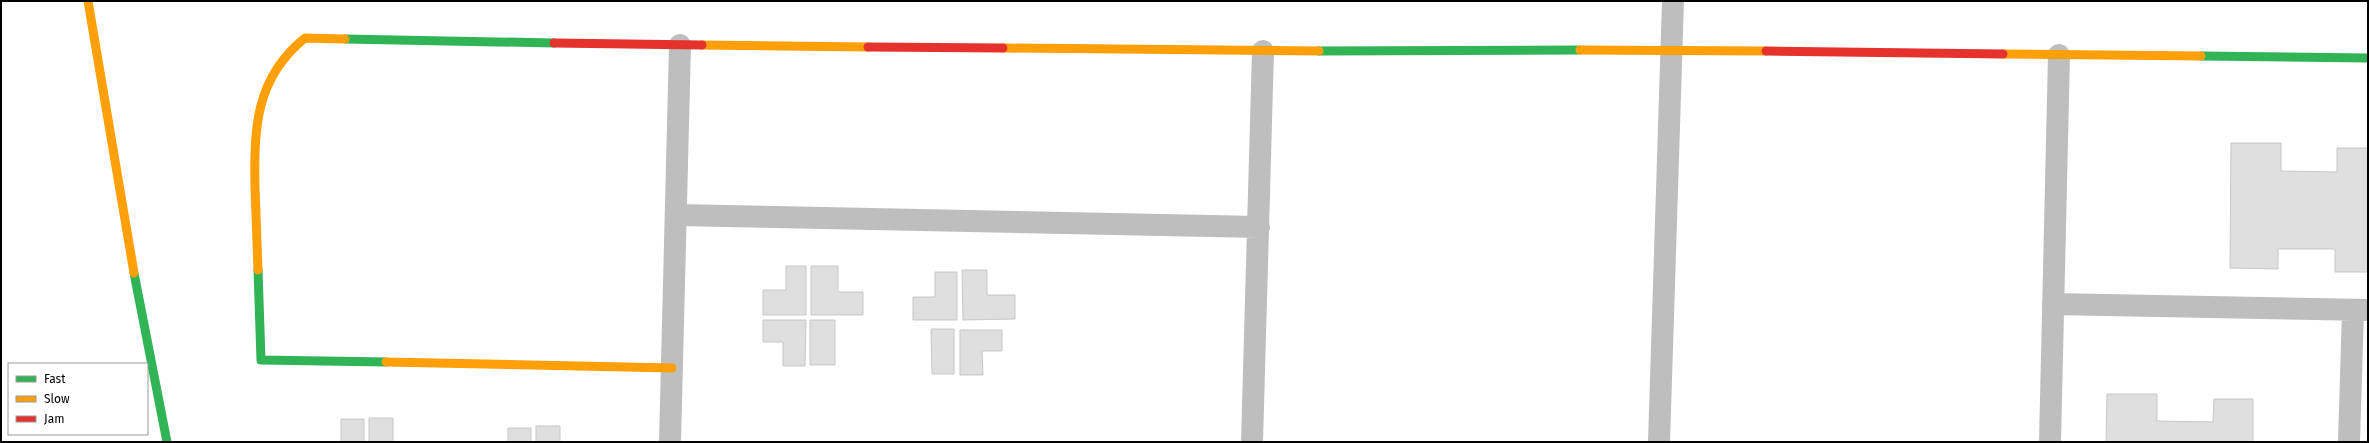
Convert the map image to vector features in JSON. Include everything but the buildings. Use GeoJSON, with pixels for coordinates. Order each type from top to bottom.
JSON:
{"type":"FeatureCollection","features":[{"type":"Feature","properties":{"kind":"street"},"geometry":{"type":"LineString","coordinates":[[88,1],[136,290],[167,442]]}},
{"type":"Feature","properties":{"kind":"street"},"geometry":{"type":"LineString","coordinates":[[1659,442],[1673,1]]}},
{"type":"Feature","properties":{"kind":"street"},"geometry":{"type":"LineString","coordinates":[[672,368],[261,360],[254,141],[255,126],[269,80],[292,47],[305,38],[680,46],[1263,51],[1672,50],[2368,58]]}},
{"type":"Feature","properties":{"kind":"street"},"geometry":{"type":"LineString","coordinates":[[670,442],[680,46]]}},
{"type":"Feature","properties":{"kind":"street"},"geometry":{"type":"LineString","coordinates":[[1252,442],[1263,51]]}},
{"type":"Feature","properties":{"kind":"street"},"geometry":{"type":"LineString","coordinates":[[2050,442],[2059,55]]}},
{"type":"Feature","properties":{"kind":"street"},"geometry":{"type":"LineString","coordinates":[[676,215],[1259,227]]}},
{"type":"Feature","properties":{"kind":"street"},"geometry":{"type":"LineString","coordinates":[[2053,304],[2360,310],[2349,442]]}},
{"type":"Feature","properties":{"kind":"traffic: fast"},"geometry":{"type":"LineString","coordinates":[[345,39],[554,43]]}},
{"type":"Feature","properties":{"kind":"traffic: fast"},"geometry":{"type":"LineString","coordinates":[[1319,51],[1580,50]]}},
{"type":"Feature","properties":{"kind":"traffic: fast"},"geometry":{"type":"LineString","coordinates":[[2201,56],[2368,58]]}},
{"type":"Feature","properties":{"kind":"traffic: fast"},"geometry":{"type":"LineString","coordinates":[[258,270],[261,360],[386,362]]}},
{"type":"Feature","properties":{"kind":"traffic: fast"},"geometry":{"type":"LineString","coordinates":[[134,273],[167,442]]}},
{"type":"Feature","properties":{"kind":"traffic: slow"},"geometry":{"type":"LineString","coordinates":[[88,1],[134,273]]}},
{"type":"Feature","properties":{"kind":"traffic: slow"},"geometry":{"type":"LineString","coordinates":[[258,270],[255,145],[257,125],[267,87],[276,70],[288,54],[305,38],[345,39]]}},
{"type":"Feature","properties":{"kind":"traffic: slow"},"geometry":{"type":"LineString","coordinates":[[702,45],[868,47]]}},
{"type":"Feature","properties":{"kind":"traffic: slow"},"geometry":{"type":"LineString","coordinates":[[1003,48],[1319,51]]}},
{"type":"Feature","properties":{"kind":"traffic: slow"},"geometry":{"type":"LineString","coordinates":[[1580,50],[1766,51]]}},
{"type":"Feature","properties":{"kind":"traffic: slow"},"geometry":{"type":"LineString","coordinates":[[2003,54],[2201,56]]}},
{"type":"Feature","properties":{"kind":"traffic: slow"},"geometry":{"type":"LineString","coordinates":[[386,362],[672,368]]}},
{"type":"Feature","properties":{"kind":"traffic: jam"},"geometry":{"type":"LineString","coordinates":[[554,43],[702,45]]}},
{"type":"Feature","properties":{"kind":"traffic: jam"},"geometry":{"type":"LineString","coordinates":[[868,47],[1003,48]]}},
{"type":"Feature","properties":{"kind":"traffic: jam"},"geometry":{"type":"LineString","coordinates":[[1766,51],[2003,54]]}}]}
